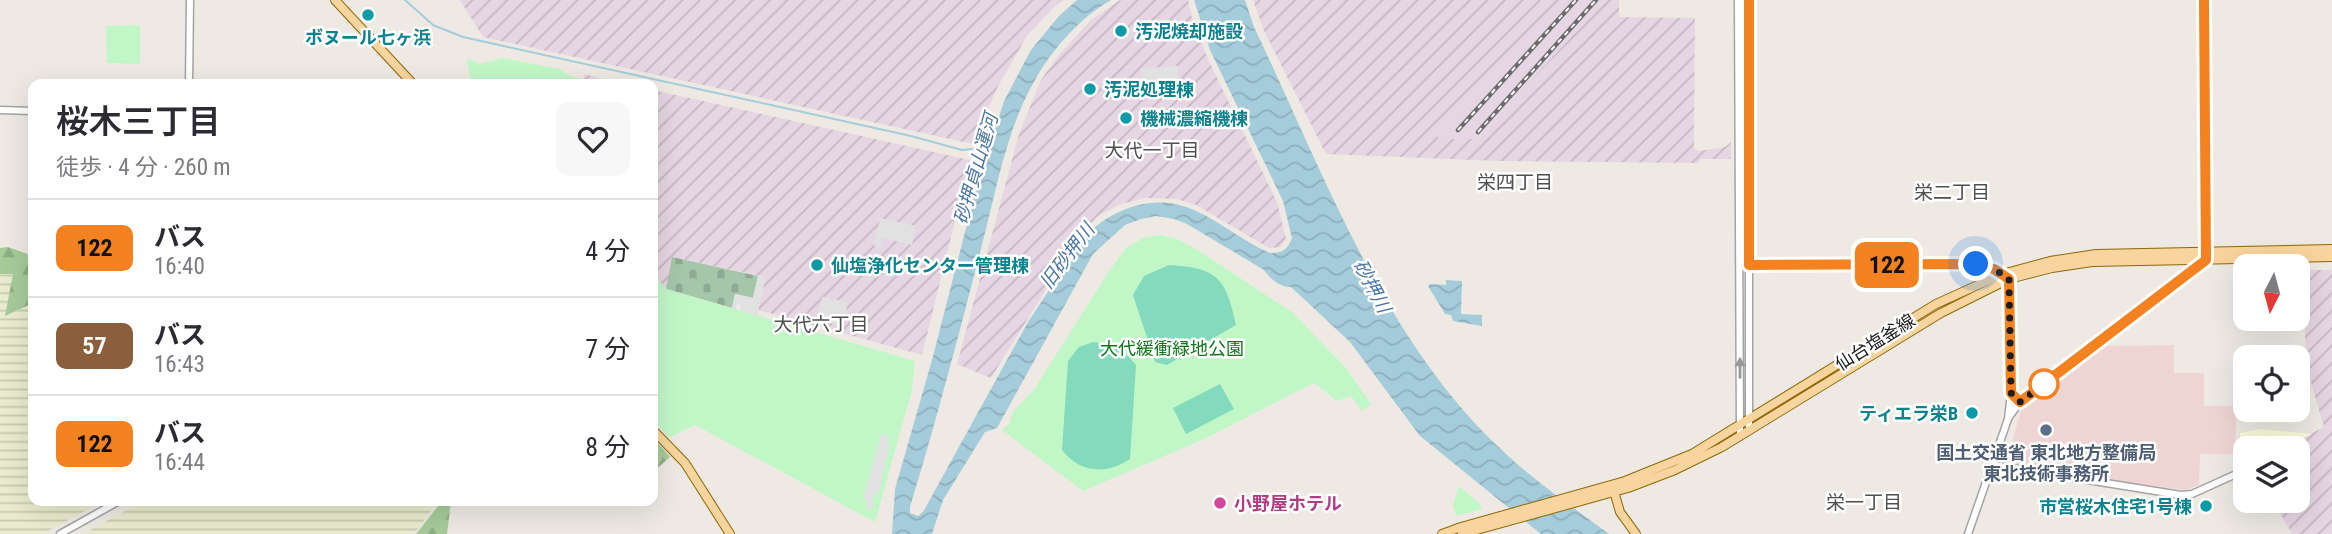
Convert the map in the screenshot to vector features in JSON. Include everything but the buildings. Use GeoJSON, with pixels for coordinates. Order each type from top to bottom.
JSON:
{"type":"FeatureCollection","features":[{"type":"Feature","properties":{"kind":"main road"},"geometry":{"type":"LineString","coordinates":[[335,0],[408,79]]}},
{"type":"Feature","properties":{"kind":"main road","name":"仙台塩釜線"},"geometry":{"type":"LineString","coordinates":[[1613,488],[1680,460],[1714,442],[1937,304],[2006,277],[2092,261],[2332,249]]}},
{"type":"Feature","properties":{"kind":"main road","name":"仙台塩釜線"},"geometry":{"type":"LineString","coordinates":[[2206,256],[2332,257]]}},
{"type":"Feature","properties":{"kind":"main road","name":"仙台塩釜線"},"geometry":{"type":"LineString","coordinates":[[1443,534],[1675,470],[1722,447],[1941,313],[2006,277]]}},
{"type":"Feature","properties":{"kind":"main road"},"geometry":{"type":"LineString","coordinates":[[658,435],[682,459],[730,534]]}},
{"type":"Feature","properties":{"kind":"main road"},"geometry":{"type":"LineString","coordinates":[[1613,488],[1620,512],[1636,534]]}},
{"type":"Feature","properties":{"kind":"main road","name":"仙台塩釜線"},"geometry":{"type":"LineString","coordinates":[[1462,534],[1509,516]]}},
{"type":"Feature","properties":{"kind":"street"},"geometry":{"type":"LineString","coordinates":[[189,79],[190,0]]}},
{"type":"Feature","properties":{"kind":"street"},"geometry":{"type":"LineString","coordinates":[[1738,0],[1740,436]]}},
{"type":"Feature","properties":{"kind":"street"},"geometry":{"type":"LineString","coordinates":[[1749,0],[1749,430]]}},
{"type":"Feature","properties":{"kind":"street"},"geometry":{"type":"LineString","coordinates":[[2008,419],[2020,402],[2206,256],[2204,0]]}},
{"type":"Feature","properties":{"kind":"street"},"geometry":{"type":"LineString","coordinates":[[0,110],[28,111]]}},
{"type":"Feature","properties":{"kind":"street"},"geometry":{"type":"LineString","coordinates":[[1749,265],[1976,264],[1994,269],[2006,277],[2011,393],[2008,419],[1968,534]]}},
{"type":"Feature","properties":{"kind":"street"},"geometry":{"type":"LineString","coordinates":[[2011,393],[2020,402]]}},
{"type":"Feature","properties":{"kind":"street"},"geometry":{"type":"LineString","coordinates":[[1993,465],[2181,495],[2192,494],[2233,475]]}},
{"type":"Feature","properties":{"kind":"street"},"geometry":{"type":"LineString","coordinates":[[60,534],[110,506]]}},
{"type":"Feature","properties":{"kind":"shaded area"},"geometry":{"type":"Polygon","coordinates":[[[460,0],[1064,0],[1027,36],[998,86],[973,144],[483,37],[460,0]]]}},
{"type":"Feature","properties":{"kind":"shaded area"},"geometry":{"type":"Polygon","coordinates":[[[1120,0],[1188,0],[1208,59],[1277,202],[1286,239],[1280,247],[1269,248],[1196,205],[1177,199],[1146,198],[1121,204],[1098,216],[1081,233],[991,378],[957,364],[1019,134],[1041,80],[1058,56],[1091,20],[1120,0]]]}},
{"type":"Feature","properties":{"kind":"shaded area"},"geometry":{"type":"Polygon","coordinates":[[[1253,0],[1564,0],[1454,120],[1449,117],[1436,134],[1440,139],[1479,139],[1606,0],[1619,0],[1619,17],[1695,18],[1694,148],[1699,151],[1725,147],[1731,142],[1731,159],[1700,159],[1699,163],[1499,161],[1326,154],[1264,31],[1253,0]]]}},
{"type":"Feature","properties":{"kind":"shaded area"},"geometry":{"type":"Polygon","coordinates":[[[1564,0],[1606,0],[1479,139],[1439,139],[1436,134],[1449,117],[1454,120],[1564,0]]]}},
{"type":"Feature","properties":{"kind":"shaded area"},"geometry":{"type":"Polygon","coordinates":[[[1178,66],[1179,90],[1142,92],[1143,68],[1178,66]]]}},
{"type":"Feature","properties":{"kind":"shaded area"},"geometry":{"type":"Polygon","coordinates":[[[584,74],[604,79],[584,79],[584,74]]]}},
{"type":"Feature","properties":{"kind":"shaded area"},"geometry":{"type":"Polygon","coordinates":[[[658,91],[970,160],[922,355],[758,310],[765,277],[673,257],[666,289],[658,280],[658,91]]]}},
{"type":"Feature","properties":{"kind":"shaded area"},"geometry":{"type":"Polygon","coordinates":[[[880,218],[916,226],[912,245],[883,238],[881,248],[874,246],[880,218]]]}},
{"type":"Feature","properties":{"kind":"shaded area"},"geometry":{"type":"Polygon","coordinates":[[[2310,270],[2332,270],[2332,534],[2292,534],[2280,513],[2310,513],[2310,436],[2306,436],[2324,427],[2310,380],[2310,345],[2305,345],[2305,331],[2310,331],[2310,270]]]}},
{"type":"Feature","properties":{"kind":"shaded area"},"geometry":{"type":"Polygon","coordinates":[[[0,274],[13,274],[6,316],[28,305],[28,506],[94,506],[43,534],[0,534],[0,274]]]}},
{"type":"Feature","properties":{"kind":"shaded area"},"geometry":{"type":"Polygon","coordinates":[[[758,276],[766,277],[757,316],[740,311],[741,305],[737,304],[736,309],[732,308],[735,294],[753,298],[758,276]]]}},
{"type":"Feature","properties":{"kind":"shaded area"},"geometry":{"type":"Polygon","coordinates":[[[822,297],[848,302],[843,326],[817,320],[822,297]]]}},
{"type":"Feature","properties":{"kind":"shaded area","name":"国土交通省 東北地方整備局 東北技術事務所"},"geometry":{"type":"Polygon","coordinates":[[[2174,345],[2174,373],[2204,373],[2204,406],[2233,406],[2233,422],[2236,422],[2233,452],[2200,454],[2199,485],[2185,490],[2005,466],[2022,408],[2104,346],[2174,345]]]}},
{"type":"Feature","properties":{"kind":"shaded area"},"geometry":{"type":"Polygon","coordinates":[[[2261,429],[2312,434],[2240,436],[2240,433],[2261,429]]]}},
{"type":"Feature","properties":{"kind":"shaded area"},"geometry":{"type":"Polygon","coordinates":[[[881,434],[889,436],[887,443],[890,444],[878,494],[875,493],[871,510],[866,509],[867,500],[863,499],[881,434]]]}},
{"type":"Feature","properties":{"kind":"shaded area"},"geometry":{"type":"Polygon","coordinates":[[[134,506],[434,506],[411,534],[83,534],[134,506]]]}},
{"type":"Feature","properties":{"kind":"green space"},"geometry":{"type":"Polygon","coordinates":[[[1743,0],[1747,0],[1744,55],[1741,53],[1743,0]]]}},
{"type":"Feature","properties":{"kind":"green space"},"geometry":{"type":"Polygon","coordinates":[[[106,26],[140,27],[140,62],[107,63],[106,26]]]}},
{"type":"Feature","properties":{"kind":"green space"},"geometry":{"type":"Polygon","coordinates":[[[467,58],[480,64],[503,58],[559,69],[570,76],[583,79],[470,79],[467,58]]]}},
{"type":"Feature","properties":{"kind":"green space"},"geometry":{"type":"Polygon","coordinates":[[[1744,63],[1747,121],[1743,148],[1741,65],[1744,63]]]}},
{"type":"Feature","properties":{"kind":"green space"},"geometry":{"type":"Polygon","coordinates":[[[1744,161],[1747,164],[1745,257],[1742,254],[1744,161]]]}},
{"type":"Feature","properties":{"kind":"green space","name":"大代緩衝緑地公園"},"geometry":{"type":"Polygon","coordinates":[[[1159,235],[1177,239],[1196,249],[1292,312],[1346,368],[1371,404],[1362,411],[1351,396],[1337,401],[1314,383],[1204,439],[1083,491],[1002,430],[1010,423],[1012,413],[1035,388],[1126,248],[1143,238],[1159,235]]]}},
{"type":"Feature","properties":{"kind":"green space"},"geometry":{"type":"Polygon","coordinates":[[[8,247],[28,254],[28,305],[5,316],[13,274],[0,274],[0,248],[8,247]]]}},
{"type":"Feature","properties":{"kind":"green space"},"geometry":{"type":"Polygon","coordinates":[[[672,257],[758,276],[753,298],[735,294],[732,308],[666,289],[672,257]]]}},
{"type":"Feature","properties":{"kind":"green space"},"geometry":{"type":"Polygon","coordinates":[[[1169,265],[1199,269],[1217,279],[1228,296],[1236,325],[1167,365],[1155,362],[1133,295],[1144,276],[1169,265]]]}},
{"type":"Feature","properties":{"kind":"green space"},"geometry":{"type":"Polygon","coordinates":[[[658,280],[666,289],[915,361],[912,390],[875,522],[695,425],[669,438],[658,425],[658,280]]]}},
{"type":"Feature","properties":{"kind":"green space"},"geometry":{"type":"Polygon","coordinates":[[[1093,342],[1117,349],[1136,365],[1130,459],[1112,468],[1085,467],[1069,458],[1062,450],[1068,361],[1079,347],[1093,342]]]}},
{"type":"Feature","properties":{"kind":"green space"},"geometry":{"type":"Polygon","coordinates":[[[1220,384],[1234,409],[1186,434],[1173,408],[1220,384]]]}},
{"type":"Feature","properties":{"kind":"green space"},"geometry":{"type":"Polygon","coordinates":[[[658,443],[670,457],[658,468],[658,443]]]}},
{"type":"Feature","properties":{"kind":"green space"},"geometry":{"type":"Polygon","coordinates":[[[1459,486],[1479,503],[1482,509],[1456,516],[1453,505],[1459,486]]]}},
{"type":"Feature","properties":{"kind":"green space"},"geometry":{"type":"Polygon","coordinates":[[[438,506],[450,506],[447,534],[416,534],[438,506]]]}},
{"type":"Feature","properties":{"kind":"water","name":"砂押川"},"geometry":{"type":"Polygon","coordinates":[[[1077,0],[1111,0],[1078,25],[1059,45],[1035,80],[1017,118],[910,513],[918,516],[923,512],[1028,322],[1085,236],[1096,226],[1135,206],[1164,203],[1194,210],[1270,253],[1284,250],[1288,245],[1292,238],[1283,201],[1210,50],[1194,0],[1245,0],[1254,27],[1360,253],[1424,360],[1462,409],[1505,453],[1609,534],[1541,534],[1420,436],[1350,342],[1291,287],[1279,284],[1264,270],[1187,224],[1156,216],[1125,225],[1093,254],[997,428],[985,432],[943,500],[932,534],[892,534],[895,489],[973,201],[1004,101],[1031,50],[1059,16],[1077,0]]]}},
{"type":"Feature","properties":{"kind":"water"},"geometry":{"type":"Polygon","coordinates":[[[1446,280],[1462,281],[1461,314],[1482,315],[1482,326],[1453,321],[1451,315],[1445,314],[1428,286],[1446,285],[1446,280]]]}},
{"type":"Feature","properties":{"kind":"waterway"},"geometry":{"type":"LineString","coordinates":[[405,0],[433,25],[463,37],[653,79]]}},
{"type":"Feature","properties":{"kind":"waterway","name":"砂押貞山運河"},"geometry":{"type":"LineString","coordinates":[[658,80],[911,136],[962,150],[972,149]]}},
{"type":"Feature","properties":{"kind":"railway"},"geometry":{"type":"LineString","coordinates":[[1458,130],[1576,0]]}},
{"type":"Feature","properties":{"kind":"railway"},"geometry":{"type":"LineString","coordinates":[[1478,132],[1596,0]]}},
{"type":"Feature","properties":{"kind":"bus line","name":"122"},"geometry":{"type":"LineString","coordinates":[[1749,0],[1749,265],[1976,264],[1994,269],[2009,279],[2011,393],[2020,402],[2206,260],[2204,0]]}},
{"type":"Feature","properties":{"kind":"place","name":"ボヌール七ヶ浜"},"geometry":{"type":"Point","coordinates":[368,15]}},
{"type":"Feature","properties":{"kind":"place","name":"汚泥焼却施設"},"geometry":{"type":"Point","coordinates":[1121,31]}},
{"type":"Feature","properties":{"kind":"place","name":"汚泥処理棟"},"geometry":{"type":"Point","coordinates":[1090,89]}},
{"type":"Feature","properties":{"kind":"place","name":"機械濃縮機棟"},"geometry":{"type":"Point","coordinates":[1126,118]}},
{"type":"Feature","properties":{"kind":"place","name":"仙塩浄化センター管理棟"},"geometry":{"type":"Point","coordinates":[817,265]}},
{"type":"Feature","properties":{"kind":"place","name":"ティエラ栄B"},"geometry":{"type":"Point","coordinates":[1972,413]}},
{"type":"Feature","properties":{"kind":"place","name":"国土交通省 東北地方整備局 東北技術事務所"},"geometry":{"type":"Point","coordinates":[2046,430]}},
{"type":"Feature","properties":{"kind":"place","name":"小野屋ホテル"},"geometry":{"type":"Point","coordinates":[1220,503]}},
{"type":"Feature","properties":{"kind":"place","name":"市営桜木住宅1号棟"},"geometry":{"type":"Point","coordinates":[2206,506]}},
{"type":"Feature","properties":{"kind":"district","name":"大代一丁目"},"geometry":{"type":"Point","coordinates":[1152,150]}},
{"type":"Feature","properties":{"kind":"district","name":"栄四丁目"},"geometry":{"type":"Point","coordinates":[1515,182]}},
{"type":"Feature","properties":{"kind":"district","name":"栄二丁目"},"geometry":{"type":"Point","coordinates":[1952,192]}},
{"type":"Feature","properties":{"kind":"district","name":"大代六丁目"},"geometry":{"type":"Point","coordinates":[821,324]}},
{"type":"Feature","properties":{"kind":"district","name":"栄一丁目"},"geometry":{"type":"Point","coordinates":[1864,502]}},
{"type":"Feature","properties":{"kind":"route"},"geometry":{"type":"LineString","coordinates":[[1976,264],[1994,269],[2009,279],[2011,393],[2020,402],[2044,384]]}},
{"type":"Feature","properties":{"kind":"water label","name":"旧砂押川"},"geometry":{"type":"Point","coordinates":[1067,256]}}]}
